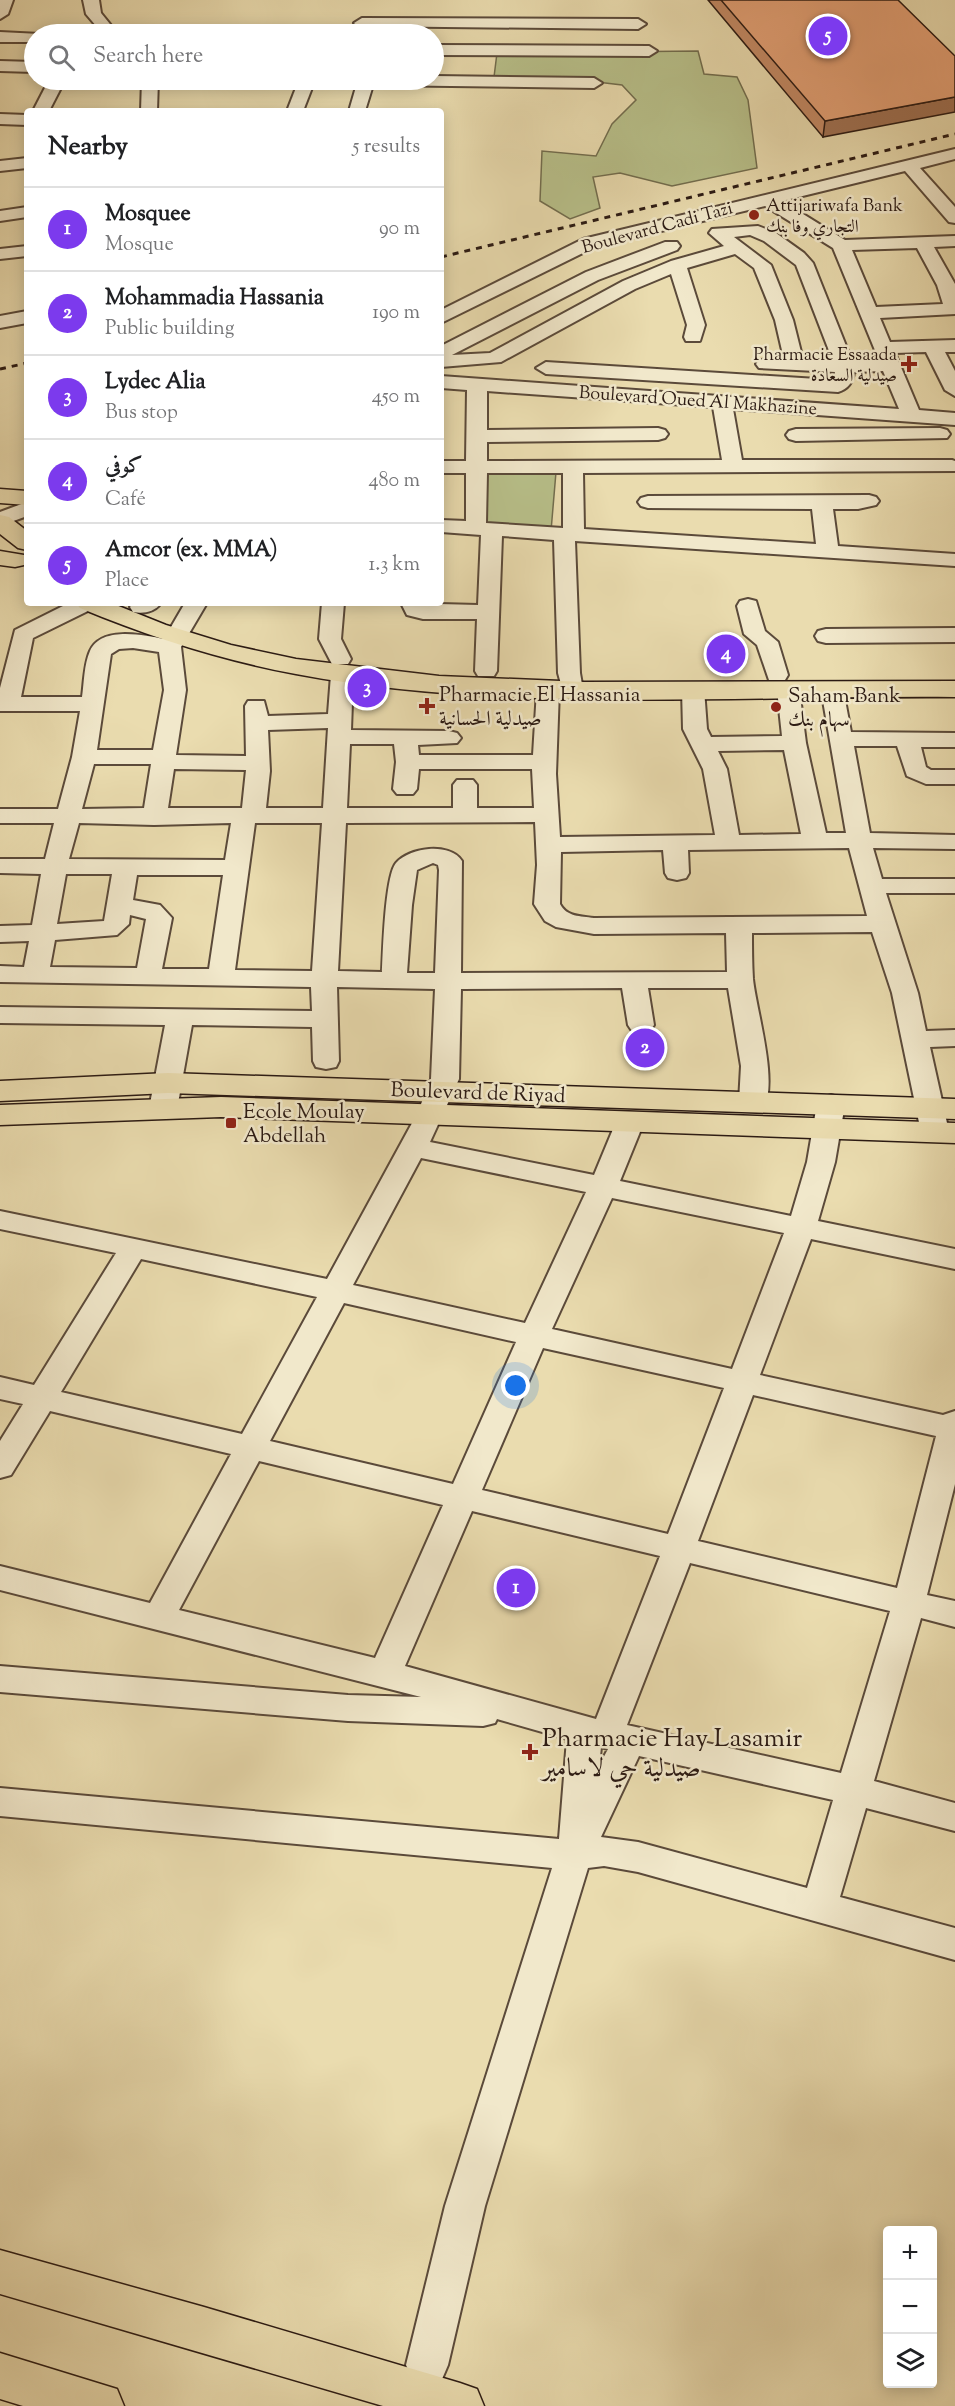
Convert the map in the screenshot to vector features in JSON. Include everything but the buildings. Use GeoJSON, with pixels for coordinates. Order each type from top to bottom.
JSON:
{"type":"FeatureCollection","features":[{"type":"Feature","properties":{"kind":"main road"},"geometry":{"type":"LineString","coordinates":[[0,496],[24,498]]}},
{"type":"Feature","properties":{"kind":"main road"},"geometry":{"type":"LineString","coordinates":[[0,521],[14,556]]}},
{"type":"Feature","properties":{"kind":"main road"},"geometry":{"type":"LineString","coordinates":[[99,606],[182,628]]}},
{"type":"Feature","properties":{"kind":"main road"},"geometry":{"type":"LineString","coordinates":[[145,606],[182,628],[243,656],[341,667],[452,686],[782,682],[955,675]]}},
{"type":"Feature","properties":{"kind":"main road"},"geometry":{"type":"LineString","coordinates":[[341,667],[486,671],[563,684],[693,690],[782,682],[832,689],[955,689]]}},
{"type":"Feature","properties":{"kind":"main road","name":"Boulevard de Riyad"},"geometry":{"type":"LineString","coordinates":[[0,1091],[166,1096],[221,1107],[436,1102],[753,1102],[830,1116]]}},
{"type":"Feature","properties":{"kind":"main road","name":"Boulevard de Riyad"},"geometry":{"type":"LineString","coordinates":[[0,1115],[166,1096]]}},
{"type":"Feature","properties":{"kind":"main road","name":"Boulevard de Riyad"},"geometry":{"type":"LineString","coordinates":[[436,1102],[630,1122],[830,1116],[944,1121]]}},
{"type":"Feature","properties":{"kind":"main road"},"geometry":{"type":"LineString","coordinates":[[0,2272],[204,2329],[460,2406]]}},
{"type":"Feature","properties":{"kind":"main road"},"geometry":{"type":"LineString","coordinates":[[0,2376],[100,2406]]}},
{"type":"Feature","properties":{"kind":"street"},"geometry":{"type":"LineString","coordinates":[[0,14],[5,0]]}},
{"type":"Feature","properties":{"kind":"street"},"geometry":{"type":"LineString","coordinates":[[91,0],[94,14],[102,24]]}},
{"type":"Feature","properties":{"kind":"street"},"geometry":{"type":"LineString","coordinates":[[557,24],[559,5]]}},
{"type":"Feature","properties":{"kind":"street"},"geometry":{"type":"LineString","coordinates":[[362,23],[638,24]]}},
{"type":"Feature","properties":{"kind":"street"},"geometry":{"type":"LineString","coordinates":[[0,37],[24,37]]}},
{"type":"Feature","properties":{"kind":"street"},"geometry":{"type":"LineString","coordinates":[[444,50],[649,51]]}},
{"type":"Feature","properties":{"kind":"street"},"geometry":{"type":"LineString","coordinates":[[0,66],[24,67]]}},
{"type":"Feature","properties":{"kind":"street"},"geometry":{"type":"LineString","coordinates":[[444,81],[594,83]]}},
{"type":"Feature","properties":{"kind":"street"},"geometry":{"type":"LineString","coordinates":[[43,108],[52,90]]}},
{"type":"Feature","properties":{"kind":"street"},"geometry":{"type":"LineString","coordinates":[[149,108],[150,90]]}},
{"type":"Feature","properties":{"kind":"street"},"geometry":{"type":"LineString","coordinates":[[296,108],[303,90]]}},
{"type":"Feature","properties":{"kind":"street"},"geometry":{"type":"LineString","coordinates":[[358,108],[363,90]]}},
{"type":"Feature","properties":{"kind":"street"},"geometry":{"type":"LineString","coordinates":[[0,120],[24,120]]}},
{"type":"Feature","properties":{"kind":"street","name":"Boulevard Cadi Tazi"},"geometry":{"type":"LineString","coordinates":[[444,316],[589,243],[694,215],[908,165],[952,159]]}},
{"type":"Feature","properties":{"kind":"street"},"geometry":{"type":"LineString","coordinates":[[0,166],[24,165]]}},
{"type":"Feature","properties":{"kind":"street"},"geometry":{"type":"LineString","coordinates":[[908,165],[955,218]]}},
{"type":"Feature","properties":{"kind":"street"},"geometry":{"type":"LineString","coordinates":[[766,199],[841,245],[955,242]]}},
{"type":"Feature","properties":{"kind":"street"},"geometry":{"type":"LineString","coordinates":[[0,216],[24,212]]}},
{"type":"Feature","properties":{"kind":"street"},"geometry":{"type":"LineString","coordinates":[[694,215],[762,266],[784,320],[795,366]]}},
{"type":"Feature","properties":{"kind":"street"},"geometry":{"type":"LineString","coordinates":[[546,368],[838,386],[844,379],[845,367],[804,263],[770,237],[752,230],[718,233]]}},
{"type":"Feature","properties":{"kind":"street"},"geometry":{"type":"LineString","coordinates":[[870,313],[953,309],[955,304],[950,282],[923,243]]}},
{"type":"Feature","properties":{"kind":"street"},"geometry":{"type":"LineString","coordinates":[[841,245],[911,415]]}},
{"type":"Feature","properties":{"kind":"street"},"geometry":{"type":"LineString","coordinates":[[444,351],[601,272],[671,246]]}},
{"type":"Feature","properties":{"kind":"street"},"geometry":{"type":"LineString","coordinates":[[444,361],[490,359],[629,285],[677,265],[737,248]]}},
{"type":"Feature","properties":{"kind":"street"},"geometry":{"type":"LineString","coordinates":[[0,254],[24,251]]}},
{"type":"Feature","properties":{"kind":"street"},"geometry":{"type":"LineString","coordinates":[[677,265],[696,325],[693,337]]}},
{"type":"Feature","properties":{"kind":"street"},"geometry":{"type":"LineString","coordinates":[[0,322],[24,318]]}},
{"type":"Feature","properties":{"kind":"street"},"geometry":{"type":"LineString","coordinates":[[539,389],[562,320]]}},
{"type":"Feature","properties":{"kind":"street"},"geometry":{"type":"LineString","coordinates":[[576,351],[795,366],[845,367],[933,347],[955,346]]}},
{"type":"Feature","properties":{"kind":"street"},"geometry":{"type":"LineString","coordinates":[[933,347],[955,390]]}},
{"type":"Feature","properties":{"kind":"street","name":"Boulevard Oued Al Makhazine"},"geometry":{"type":"LineString","coordinates":[[444,382],[911,415],[945,424]]}},
{"type":"Feature","properties":{"kind":"street"},"geometry":{"type":"LineString","coordinates":[[477,385],[477,467],[484,529],[487,612],[486,671]]}},
{"type":"Feature","properties":{"kind":"street"},"geometry":{"type":"LineString","coordinates":[[650,539],[648,502],[658,434],[652,397]]}},
{"type":"Feature","properties":{"kind":"street"},"geometry":{"type":"LineString","coordinates":[[722,402],[733,468]]}},
{"type":"Feature","properties":{"kind":"street"},"geometry":{"type":"LineString","coordinates":[[444,467],[864,468],[953,471],[945,424],[797,442],[795,407]]}},
{"type":"Feature","properties":{"kind":"street"},"geometry":{"type":"LineString","coordinates":[[477,436],[658,434]]}},
{"type":"Feature","properties":{"kind":"street"},"geometry":{"type":"LineString","coordinates":[[573,467],[563,684],[544,762],[548,904],[554,916],[565,922],[594,926],[882,924]]}},
{"type":"Feature","properties":{"kind":"street"},"geometry":{"type":"LineString","coordinates":[[648,502],[861,513],[866,510],[872,494],[864,468]]}},
{"type":"Feature","properties":{"kind":"street"},"geometry":{"type":"LineString","coordinates":[[0,521],[24,509]]}},
{"type":"Feature","properties":{"kind":"street"},"geometry":{"type":"LineString","coordinates":[[823,510],[828,553]]}},
{"type":"Feature","properties":{"kind":"street"},"geometry":{"type":"LineString","coordinates":[[444,526],[955,560]]}},
{"type":"Feature","properties":{"kind":"street"},"geometry":{"type":"LineString","coordinates":[[0,634],[23,635],[82,606]]}},
{"type":"Feature","properties":{"kind":"street"},"geometry":{"type":"LineString","coordinates":[[326,1061],[324,978],[340,729],[341,667],[330,639],[333,606]]}},
{"type":"Feature","properties":{"kind":"street"},"geometry":{"type":"LineString","coordinates":[[414,606],[416,610],[423,612],[487,612]]}},
{"type":"Feature","properties":{"kind":"street"},"geometry":{"type":"LineString","coordinates":[[748,606],[754,634],[767,642],[782,682],[815,841]]}},
{"type":"Feature","properties":{"kind":"street"},"geometry":{"type":"LineString","coordinates":[[36,974],[55,866],[84,758],[100,652],[106,645],[182,628],[175,690],[154,818]]}},
{"type":"Feature","properties":{"kind":"street"},"geometry":{"type":"LineString","coordinates":[[23,635],[4,704],[92,704]]}},
{"type":"Feature","properties":{"kind":"street"},"geometry":{"type":"LineString","coordinates":[[826,636],[955,635]]}},
{"type":"Feature","properties":{"kind":"street"},"geometry":{"type":"LineString","coordinates":[[832,689],[860,840],[882,924],[905,993],[916,1039],[944,1121]]}},
{"type":"Feature","properties":{"kind":"street"},"geometry":{"type":"LineString","coordinates":[[693,690],[695,729],[715,769],[728,842]]}},
{"type":"Feature","properties":{"kind":"street"},"geometry":{"type":"LineString","coordinates":[[166,1096],[186,1018],[210,978],[257,790],[257,715],[405,739],[450,741],[544,762]]}},
{"type":"Feature","properties":{"kind":"street"},"geometry":{"type":"LineString","coordinates":[[405,739],[408,762],[405,789]]}},
{"type":"Feature","properties":{"kind":"street"},"geometry":{"type":"LineString","coordinates":[[842,739],[955,740]]}},
{"type":"Feature","properties":{"kind":"street"},"geometry":{"type":"LineString","coordinates":[[907,739],[913,767],[919,774],[955,777]]}},
{"type":"Feature","properties":{"kind":"street"},"geometry":{"type":"LineString","coordinates":[[408,762],[450,741]]}},
{"type":"Feature","properties":{"kind":"street"},"geometry":{"type":"LineString","coordinates":[[701,744],[794,743]]}},
{"type":"Feature","properties":{"kind":"street"},"geometry":{"type":"LineString","coordinates":[[84,758],[256,763]]}},
{"type":"Feature","properties":{"kind":"street"},"geometry":{"type":"LineString","coordinates":[[465,785],[465,816]]}},
{"type":"Feature","properties":{"kind":"street"},"geometry":{"type":"LineString","coordinates":[[0,816],[154,818],[544,815]]}},
{"type":"Feature","properties":{"kind":"street"},"geometry":{"type":"LineString","coordinates":[[548,845],[860,840],[955,842]]}},
{"type":"Feature","properties":{"kind":"street"},"geometry":{"type":"LineString","coordinates":[[675,843],[677,873]]}},
{"type":"Feature","properties":{"kind":"street"},"geometry":{"type":"LineString","coordinates":[[159,1617],[436,1102],[445,1079],[450,861],[434,855],[411,862],[402,876],[394,980]]}},
{"type":"Feature","properties":{"kind":"street"},"geometry":{"type":"LineString","coordinates":[[0,866],[236,868]]}},
{"type":"Feature","properties":{"kind":"street"},"geometry":{"type":"LineString","coordinates":[[0,934],[108,930],[116,924],[126,866]]}},
{"type":"Feature","properties":{"kind":"street"},"geometry":{"type":"LineString","coordinates":[[873,886],[955,886]]}},
{"type":"Feature","properties":{"kind":"street"},"geometry":{"type":"LineString","coordinates":[[118,908],[147,909],[156,913],[159,918],[148,976]]}},
{"type":"Feature","properties":{"kind":"street"},"geometry":{"type":"LineString","coordinates":[[739,926],[740,980],[754,1066],[753,1102]]}},
{"type":"Feature","properties":{"kind":"street"},"geometry":{"type":"LineString","coordinates":[[0,974],[448,981],[740,980]]}},
{"type":"Feature","properties":{"kind":"street"},"geometry":{"type":"LineString","coordinates":[[86,1015],[92,975]]}},
{"type":"Feature","properties":{"kind":"street"},"geometry":{"type":"LineString","coordinates":[[634,980],[641,1025]]}},
{"type":"Feature","properties":{"kind":"street"},"geometry":{"type":"LineString","coordinates":[[0,1015],[325,1019]]}},
{"type":"Feature","properties":{"kind":"street"},"geometry":{"type":"LineString","coordinates":[[916,1039],[955,1038]]}},
{"type":"Feature","properties":{"kind":"street"},"geometry":{"type":"LineString","coordinates":[[427,2365],[465,2206],[574,1855],[607,1734],[681,1550],[800,1226],[830,1116]]}},
{"type":"Feature","properties":{"kind":"street"},"geometry":{"type":"LineString","coordinates":[[386,1674],[533,1337],[624,1141],[630,1122]]}},
{"type":"Feature","properties":{"kind":"street"},"geometry":{"type":"LineString","coordinates":[[411,1147],[955,1259]]}},
{"type":"Feature","properties":{"kind":"street"},"geometry":{"type":"LineString","coordinates":[[0,1220],[134,1247],[741,1383],[954,1427],[909,1603],[819,1907]]}},
{"type":"Feature","properties":{"kind":"street"},"geometry":{"type":"LineString","coordinates":[[0,1467],[134,1247]]}},
{"type":"Feature","properties":{"kind":"street"},"geometry":{"type":"LineString","coordinates":[[0,1388],[955,1614]]}},
{"type":"Feature","properties":{"kind":"street"},"geometry":{"type":"LineString","coordinates":[[0,1578],[386,1674],[607,1734],[853,1790],[955,1817]]}},
{"type":"Feature","properties":{"kind":"street"},"geometry":{"type":"LineString","coordinates":[[0,1679],[348,1708],[532,1715]]}},
{"type":"Feature","properties":{"kind":"street"},"geometry":{"type":"LineString","coordinates":[[574,1855],[607,1734]]}},
{"type":"Feature","properties":{"kind":"street"},"geometry":{"type":"LineString","coordinates":[[0,1802],[574,1855],[604,1851],[638,1857],[955,1944]]}},
{"type":"Feature","properties":{"kind":"green space"},"geometry":{"type":"Polygon","coordinates":[[[698,51],[704,74],[737,77],[748,100],[757,168],[672,186],[620,173],[593,177],[600,208],[570,219],[540,201],[542,151],[596,156],[612,124],[636,100],[622,85],[580,80],[494,77],[497,53],[698,51]]]}},
{"type":"Feature","properties":{"kind":"green space"},"geometry":{"type":"Polygon","coordinates":[[[556,472],[551,531],[477,526],[480,474],[556,472]]]}},
{"type":"Feature","properties":{"kind":"railway"},"geometry":{"type":"LineString","coordinates":[[444,256],[955,134]]}},
{"type":"Feature","properties":{"kind":"railway"},"geometry":{"type":"LineString","coordinates":[[0,369],[24,364]]}},
{"type":"Feature","properties":{"kind":"place","name":"Amcor (ex. MMA)"},"geometry":{"type":"Point","coordinates":[828,36]}},
{"type":"Feature","properties":{"kind":"place","name":"Attijariwafa Bank التجاري وفا بنك"},"geometry":{"type":"Point","coordinates":[754,215]}},
{"type":"Feature","properties":{"kind":"place","name":"Pharmacie Essaada صيدلية السعادة"},"geometry":{"type":"Point","coordinates":[909,364]}},
{"type":"Feature","properties":{"kind":"place","name":"كوفي"},"geometry":{"type":"Point","coordinates":[726,654]}},
{"type":"Feature","properties":{"kind":"place","name":"Lydec Alia"},"geometry":{"type":"Point","coordinates":[367,688]}},
{"type":"Feature","properties":{"kind":"place","name":"Pharmacie El Hassania صيدلية الحسانية"},"geometry":{"type":"Point","coordinates":[427,706]}},
{"type":"Feature","properties":{"kind":"place","name":"Saham Bank سهام بنك"},"geometry":{"type":"Point","coordinates":[776,707]}},
{"type":"Feature","properties":{"kind":"place","name":"Mohammadia Hassania"},"geometry":{"type":"Point","coordinates":[645,1048]}},
{"type":"Feature","properties":{"kind":"place","name":"Ecole Moulay Abdellah"},"geometry":{"type":"Point","coordinates":[231,1123]}},
{"type":"Feature","properties":{"kind":"place","name":"Mosquee"},"geometry":{"type":"Point","coordinates":[516,1588]}},
{"type":"Feature","properties":{"kind":"place","name":"Pharmacie Hay Lasamir صيدلية حي لاسامير"},"geometry":{"type":"Point","coordinates":[530,1752]}}]}
